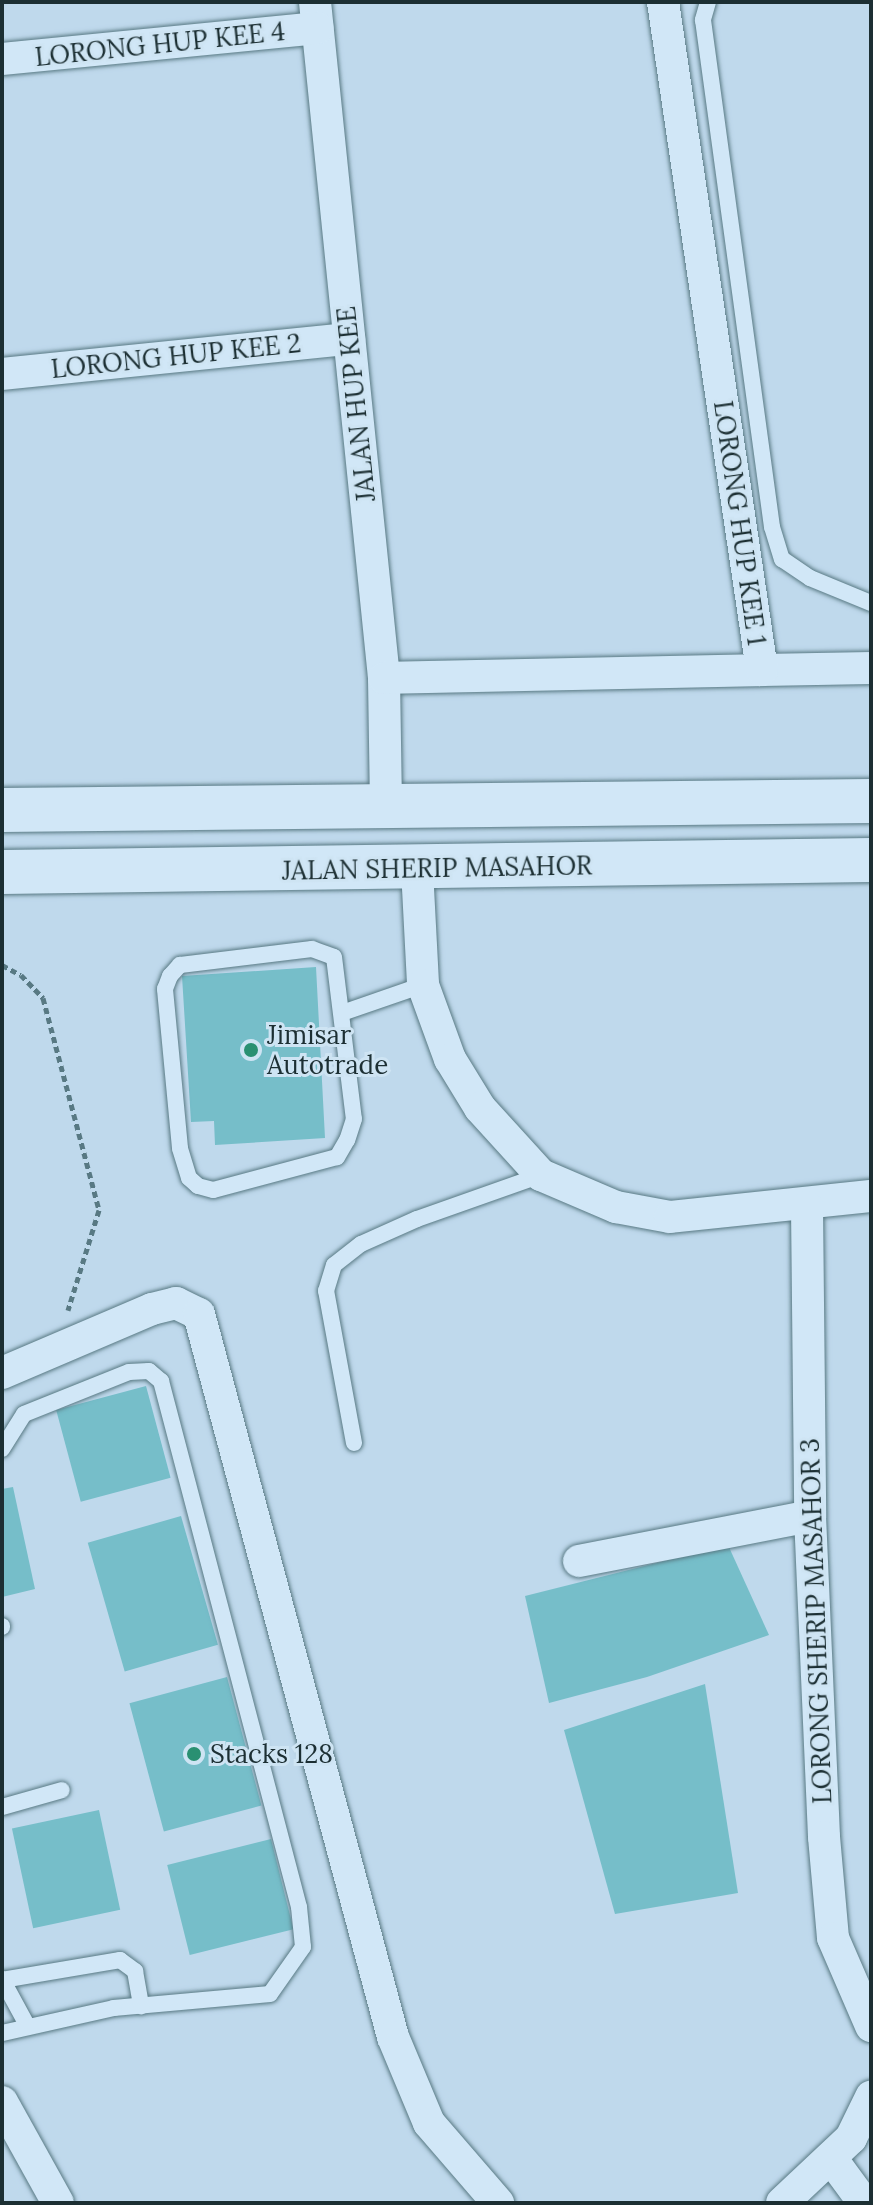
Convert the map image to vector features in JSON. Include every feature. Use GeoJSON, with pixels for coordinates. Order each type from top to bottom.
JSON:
{"type":"FeatureCollection","features":[{"type":"Feature","properties":{"kind":"main road"},"geometry":{"type":"LineString","coordinates":[[2,810],[871,801]]}},
{"type":"Feature","properties":{"kind":"main road","name":"JALAN SHERIP MASAHOR"},"geometry":{"type":"LineString","coordinates":[[2,872],[417,869],[871,860]]}},
{"type":"Feature","properties":{"kind":"street","name":"LORONG HUP KEE 1"},"geometry":{"type":"LineString","coordinates":[[384,678],[762,670],[663,2]]}},
{"type":"Feature","properties":{"kind":"street","name":"LORONG HUP KEE 4"},"geometry":{"type":"LineString","coordinates":[[2,59],[316,15]]}},
{"type":"Feature","properties":{"kind":"street","name":"JALAN HUP KEE"},"geometry":{"type":"LineString","coordinates":[[316,15],[384,678],[386,807]]}},
{"type":"Feature","properties":{"kind":"street","name":"LORONG HUP KEE 2"},"geometry":{"type":"LineString","coordinates":[[2,374],[349,339]]}},
{"type":"Feature","properties":{"kind":"street"},"geometry":{"type":"LineString","coordinates":[[762,670],[871,668]]}},
{"type":"Feature","properties":{"kind":"street"},"geometry":{"type":"LineString","coordinates":[[417,869],[423,985],[450,1059],[480,1108],[541,1175],[616,1207],[670,1217],[807,1207],[871,1196]]}},
{"type":"Feature","properties":{"kind":"street","name":"LORONG SHERIP MASAHOR 3"},"geometry":{"type":"LineString","coordinates":[[807,1207],[810,1516],[833,1938],[871,2026]]}},
{"type":"Feature","properties":{"kind":"street"},"geometry":{"type":"LineString","coordinates":[[2,1373],[176,1303],[199,1314],[393,2037],[429,2123],[498,2203]]}},
{"type":"Feature","properties":{"kind":"street"},"geometry":{"type":"LineString","coordinates":[[579,1561],[810,1516]]}},
{"type":"Feature","properties":{"kind":"street"},"geometry":{"type":"LineString","coordinates":[[782,2203],[851,2138],[871,2097]]}},
{"type":"Feature","properties":{"kind":"street"},"geometry":{"type":"LineString","coordinates":[[2,2102],[58,2203]]}},
{"type":"Feature","properties":{"kind":"street"},"geometry":{"type":"LineString","coordinates":[[831,2158],[864,2203]]}},
{"type":"Feature","properties":{"kind":"lane"},"geometry":{"type":"LineString","coordinates":[[708,2],[703,20],[772,527],[782,559],[810,578],[871,603]]}},
{"type":"Feature","properties":{"kind":"lane"},"geometry":{"type":"LineString","coordinates":[[325,950],[334,957],[342,1013],[354,1119],[337,1157],[213,1190],[189,1178],[180,1148],[165,989],[170,976],[180,965],[325,950]]}},
{"type":"Feature","properties":{"kind":"lane"},"geometry":{"type":"LineString","coordinates":[[342,1013],[423,985]]}},
{"type":"Feature","properties":{"kind":"lane"},"geometry":{"type":"LineString","coordinates":[[354,1443],[326,1291],[334,1265],[361,1244],[417,1219],[541,1175]]}},
{"type":"Feature","properties":{"kind":"lane"},"geometry":{"type":"LineString","coordinates":[[2,1449],[24,1414],[129,1372],[149,1371],[161,1381],[299,1907],[303,1947],[270,1994],[141,2006],[27,2025],[2,2033]]}},
{"type":"Feature","properties":{"kind":"lane"},"geometry":{"type":"LineString","coordinates":[[2,1807],[62,1790]]}},
{"type":"Feature","properties":{"kind":"lane"},"geometry":{"type":"LineString","coordinates":[[27,2025],[2,1980],[120,1960],[135,1971],[141,2006]]}},
{"type":"Feature","properties":{"kind":"path"},"geometry":{"type":"LineString","coordinates":[[2,965],[21,975],[43,998],[99,1210],[95,1235],[69,1294],[70,1347]]}},
{"type":"Feature","properties":{"kind":"building"},"geometry":{"type":"Polygon","coordinates":[[[316,967],[325,1138],[215,1145],[214,1121],[191,1122],[182,976],[316,967]]]}},
{"type":"Feature","properties":{"kind":"building"},"geometry":{"type":"Polygon","coordinates":[[[146,1386],[171,1478],[81,1502],[56,1410],[146,1386]]]}},
{"type":"Feature","properties":{"kind":"building"},"geometry":{"type":"Polygon","coordinates":[[[13,1487],[35,1589],[2,1597],[2,1489],[13,1487]]]}},
{"type":"Feature","properties":{"kind":"building"},"geometry":{"type":"Polygon","coordinates":[[[181,1516],[218,1645],[125,1672],[88,1543],[181,1516]]]}},
{"type":"Feature","properties":{"kind":"building"},"geometry":{"type":"Polygon","coordinates":[[[728,1545],[769,1635],[647,1677],[549,1703],[525,1596],[728,1545]]]}},
{"type":"Feature","properties":{"kind":"building","name":"Stacks 128"},"geometry":{"type":"Polygon","coordinates":[[[227,1677],[261,1805],[164,1832],[129,1703],[227,1677]]]}},
{"type":"Feature","properties":{"kind":"building"},"geometry":{"type":"Polygon","coordinates":[[[705,1684],[738,1893],[615,1914],[564,1730],[705,1684]]]}},
{"type":"Feature","properties":{"kind":"building"},"geometry":{"type":"Polygon","coordinates":[[[99,1810],[120,1910],[33,1928],[12,1829],[99,1810]]]}},
{"type":"Feature","properties":{"kind":"building","name":"Stacks 128"},"geometry":{"type":"Polygon","coordinates":[[[271,1839],[293,1929],[190,1955],[167,1865],[271,1839]]]}},
{"type":"Feature","properties":{"kind":"place","name":"Jimisar Autotrade"},"geometry":{"type":"Point","coordinates":[251,1050]}},
{"type":"Feature","properties":{"kind":"place","name":"Stacks 128"},"geometry":{"type":"Point","coordinates":[194,1754]}}]}
